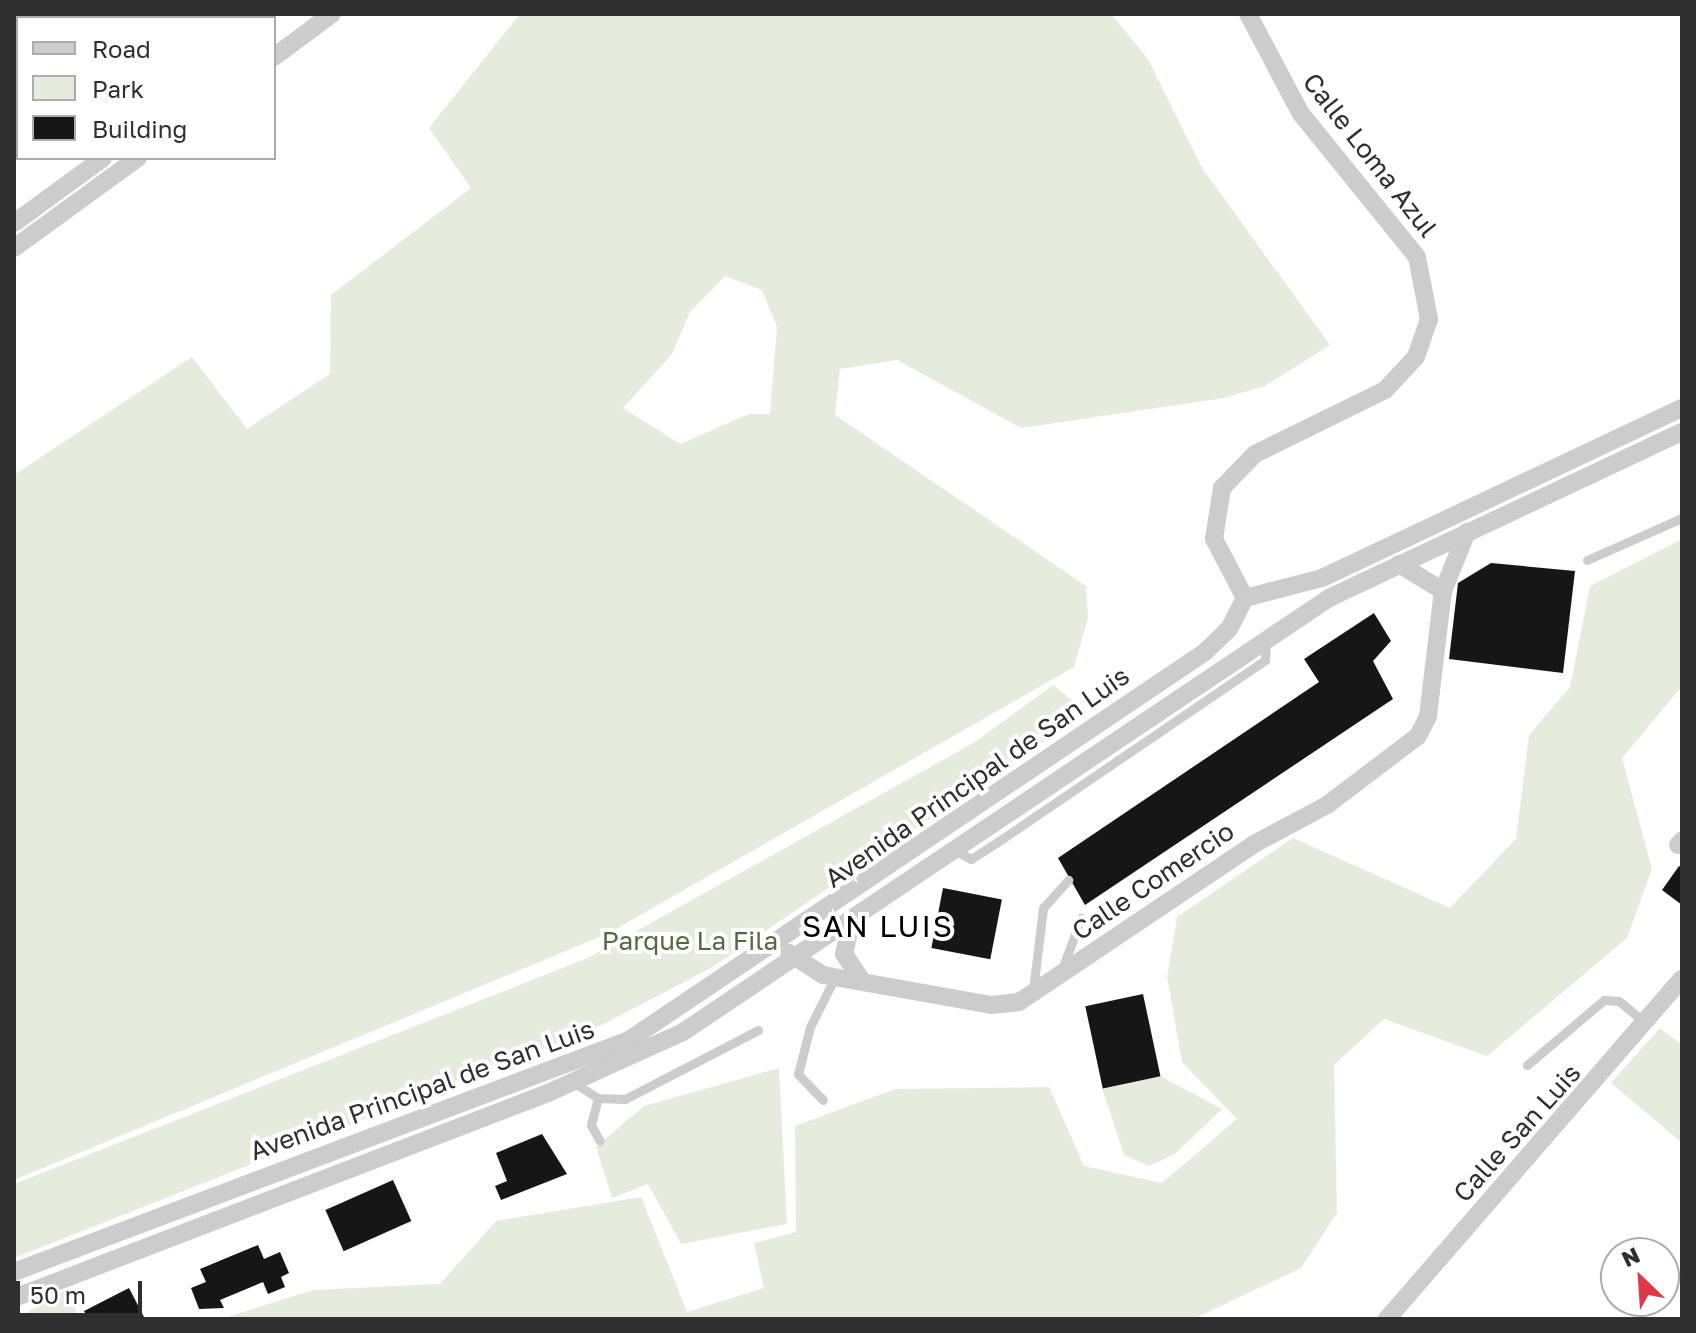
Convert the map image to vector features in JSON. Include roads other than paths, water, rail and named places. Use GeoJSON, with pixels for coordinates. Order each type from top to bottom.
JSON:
{"type":"FeatureCollection","features":[{"type":"Feature","properties":{"kind":"street"},"geometry":{"type":"LineString","coordinates":[[276,56],[332,14]]}},
{"type":"Feature","properties":{"kind":"street","name":"Calle Loma Azul"},"geometry":{"type":"LineString","coordinates":[[1248,14],[1301,114],[1417,257],[1429,319],[1416,357],[1385,390],[1255,454],[1222,488],[1214,539],[1242,604],[1245,628],[1266,637]]}},
{"type":"Feature","properties":{"kind":"street"},"geometry":{"type":"LineString","coordinates":[[14,223],[100,160]]}},
{"type":"Feature","properties":{"kind":"street"},"geometry":{"type":"LineString","coordinates":[[14,248],[135,160]]}},
{"type":"Feature","properties":{"kind":"street"},"geometry":{"type":"LineString","coordinates":[[1242,604],[1322,578],[1682,408]]}},
{"type":"Feature","properties":{"kind":"street","name":"Avenida Principal de San Luis"},"geometry":{"type":"LineString","coordinates":[[14,1298],[573,1082],[733,1001],[1266,637],[1399,564],[1682,432]]}},
{"type":"Feature","properties":{"kind":"street","name":"Calle Comercio"},"geometry":{"type":"LineString","coordinates":[[794,962],[835,977],[991,1005],[1033,992],[1409,745],[1428,716],[1443,591],[1469,530]]}},
{"type":"Feature","properties":{"kind":"street"},"geometry":{"type":"LineString","coordinates":[[1399,564],[1443,591]]}},
{"type":"Feature","properties":{"kind":"street","name":"Avenida Principal de San Luis"},"geometry":{"type":"LineString","coordinates":[[14,1272],[579,1062],[629,1040],[803,927],[1205,652],[1242,604]]}},
{"type":"Feature","properties":{"kind":"street"},"geometry":{"type":"LineString","coordinates":[[853,921],[844,954],[862,981]]}},
{"type":"Feature","properties":{"kind":"street"},"geometry":{"type":"LineString","coordinates":[[794,962],[789,948],[803,927]]}},
{"type":"Feature","properties":{"kind":"street","name":"Calle San Luis"},"geometry":{"type":"LineString","coordinates":[[1387,1319],[1647,1025],[1682,979]]}},
{"type":"Feature","properties":{"kind":"street"},"geometry":{"type":"LineString","coordinates":[[720,980],[740,983],[733,1001]]}},
{"type":"Feature","properties":{"kind":"lane"},"geometry":{"type":"LineString","coordinates":[[1587,560],[1682,518]]}},
{"type":"Feature","properties":{"kind":"lane"},"geometry":{"type":"LineString","coordinates":[[1033,992],[1043,908],[1068,880]]}},
{"type":"Feature","properties":{"kind":"lane"},"geometry":{"type":"LineString","coordinates":[[1059,975],[1081,918]]}},
{"type":"Feature","properties":{"kind":"lane"},"geometry":{"type":"LineString","coordinates":[[823,1100],[798,1074],[810,1027],[835,977]]}},
{"type":"Feature","properties":{"kind":"lane"},"geometry":{"type":"LineString","coordinates":[[1527,1065],[1604,1000],[1619,1001],[1647,1025]]}},
{"type":"Feature","properties":{"kind":"lane"},"geometry":{"type":"LineString","coordinates":[[573,1082],[598,1098],[625,1099],[758,1030]]}},
{"type":"Feature","properties":{"kind":"lane"},"geometry":{"type":"LineString","coordinates":[[598,1098],[591,1125],[600,1141]]}},
{"type":"Feature","properties":{"kind":"district","name":"SAN LUIS"},"geometry":{"type":"Point","coordinates":[878,926]}},
{"type":"Feature","properties":{"kind":"park label","name":"Parque La Fila"},"geometry":{"type":"Point","coordinates":[690,941]}}]}
